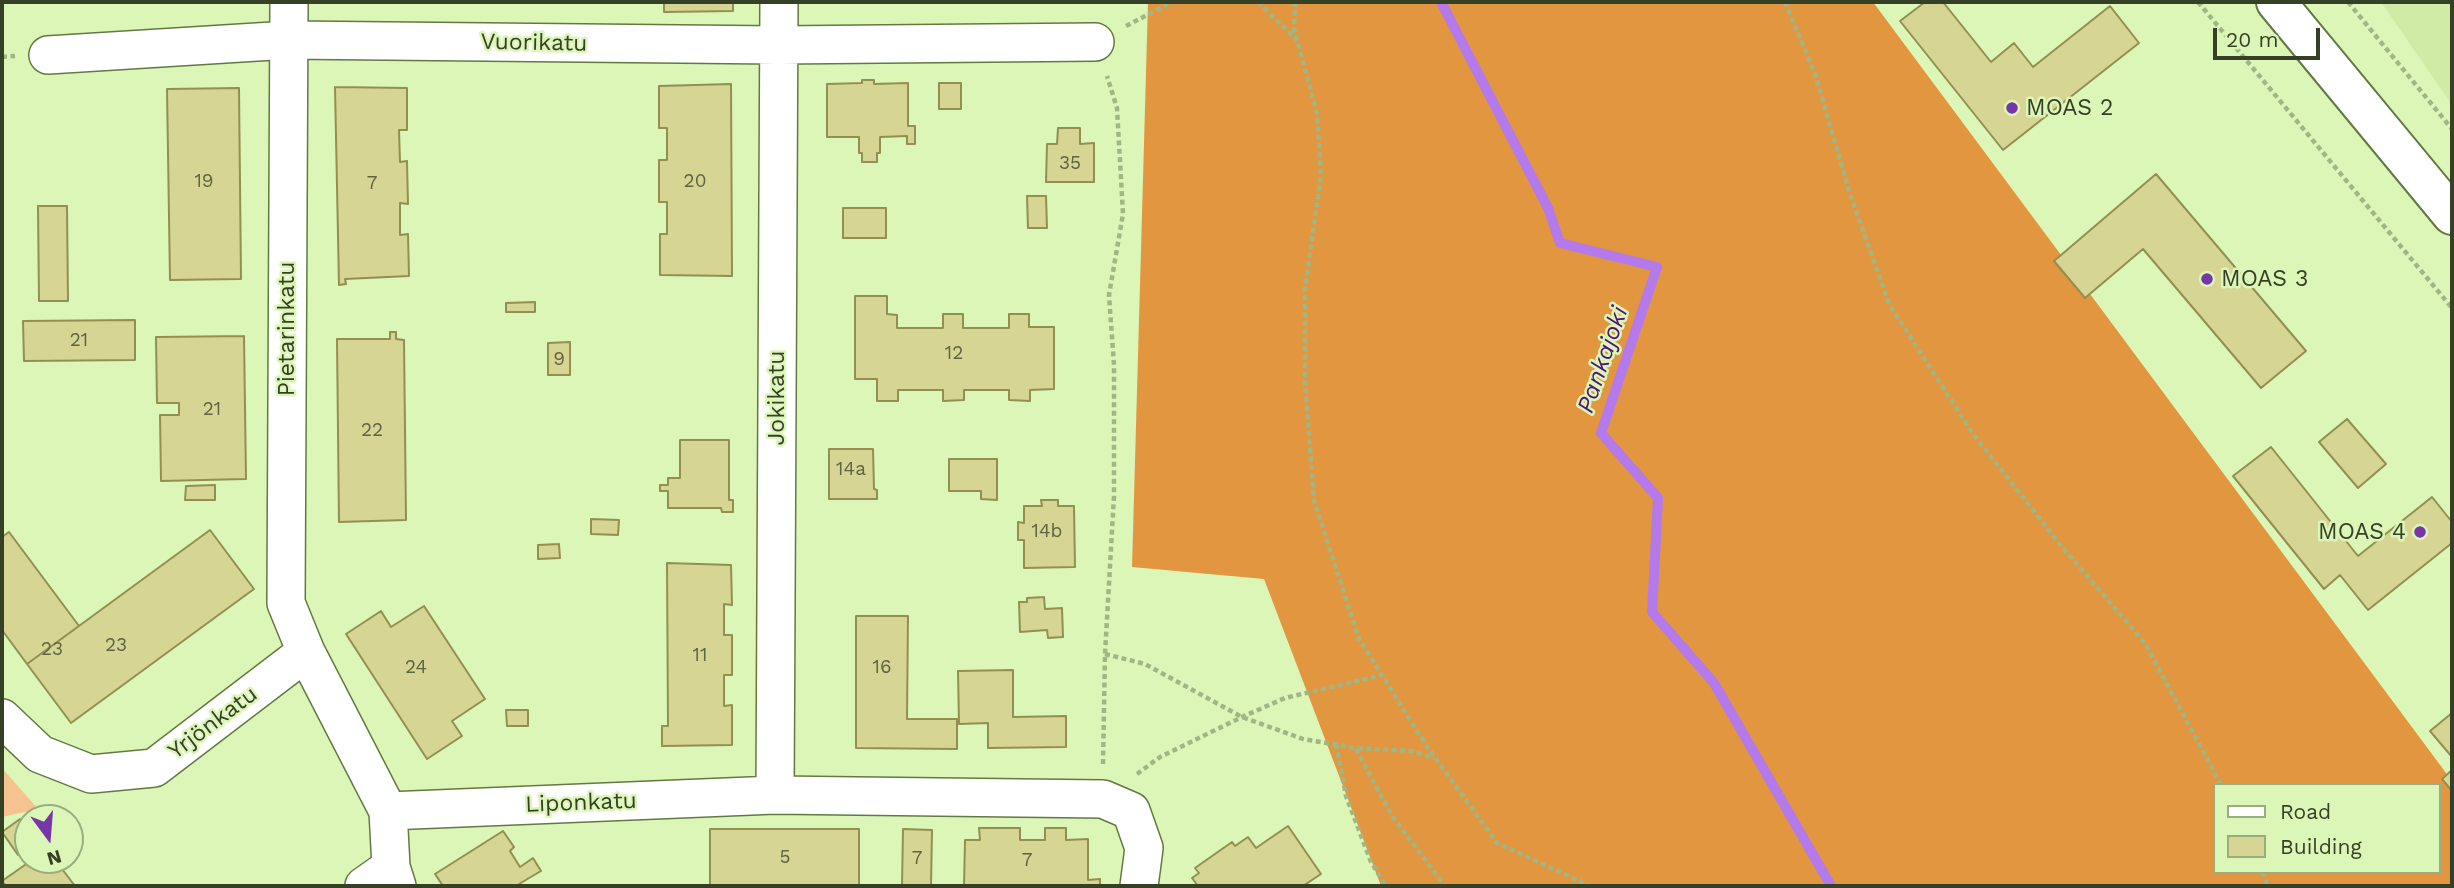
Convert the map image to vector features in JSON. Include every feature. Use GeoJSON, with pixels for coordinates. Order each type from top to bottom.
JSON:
{"type":"FeatureCollection","features":[{"type":"Feature","properties":{"kind":"street","name":"Pietarinkatu"},"geometry":{"type":"LineString","coordinates":[[289,2],[286,603],[306,652],[388,811]]}},
{"type":"Feature","properties":{"kind":"street","name":"Jokikatu"},"geometry":{"type":"LineString","coordinates":[[775,795],[779,2]]}},
{"type":"Feature","properties":{"kind":"street"},"geometry":{"type":"LineString","coordinates":[[2276,2],[2452,215]]}},
{"type":"Feature","properties":{"kind":"street","name":"Vuorikatu"},"geometry":{"type":"LineString","coordinates":[[48,55],[289,40],[779,46],[1095,42]]}},
{"type":"Feature","properties":{"kind":"street","name":"Yrjönkatu"},"geometry":{"type":"LineString","coordinates":[[2,718],[40,754],[91,774],[154,768],[306,652]]}},
{"type":"Feature","properties":{"kind":"street","name":"Liponkatu"},"geometry":{"type":"LineString","coordinates":[[388,811],[775,795],[1103,799]]}},
{"type":"Feature","properties":{"kind":"street"},"geometry":{"type":"LineString","coordinates":[[1103,799],[1131,811],[1144,848],[1139,886]]}},
{"type":"Feature","properties":{"kind":"street"},"geometry":{"type":"LineString","coordinates":[[384,880],[388,811]]}},
{"type":"Feature","properties":{"kind":"path"},"geometry":{"type":"LineString","coordinates":[[1103,799],[1105,654],[1114,496],[1114,365],[1109,295],[1123,214],[1117,108],[1095,42],[1172,2]]}},
{"type":"Feature","properties":{"kind":"path"},"geometry":{"type":"LineString","coordinates":[[1258,2],[1297,41]]}},
{"type":"Feature","properties":{"kind":"path"},"geometry":{"type":"LineString","coordinates":[[1295,2],[1294,29],[1317,113],[1321,175],[1305,288],[1305,382],[1314,501],[1359,639],[1434,758],[1497,844],[1590,886]]}},
{"type":"Feature","properties":{"kind":"path"},"geometry":{"type":"LineString","coordinates":[[1785,2],[1815,74],[1850,194],[1889,304],[1973,434],[2062,547],[2145,643],[2220,783]]}},
{"type":"Feature","properties":{"kind":"path"},"geometry":{"type":"LineString","coordinates":[[2198,2],[2452,309]]}},
{"type":"Feature","properties":{"kind":"path"},"geometry":{"type":"LineString","coordinates":[[2348,2],[2452,130]]}},
{"type":"Feature","properties":{"kind":"path"},"geometry":{"type":"LineString","coordinates":[[1105,654],[1145,664],[1242,717],[1303,739],[1356,748],[1412,751],[1434,758]]}},
{"type":"Feature","properties":{"kind":"path"},"geometry":{"type":"LineString","coordinates":[[1103,799],[1160,757],[1242,717],[1285,698],[1382,675]]}},
{"type":"Feature","properties":{"kind":"path"},"geometry":{"type":"LineString","coordinates":[[1336,744],[1346,796],[1371,862],[1386,886]]}},
{"type":"Feature","properties":{"kind":"path"},"geometry":{"type":"LineString","coordinates":[[1356,748],[1392,816],[1445,886]]}},
{"type":"Feature","properties":{"kind":"shaded area"},"geometry":{"type":"Polygon","coordinates":[[[1148,2],[1873,2],[2452,781],[2452,886],[1381,886],[1264,579],[1132,567],[1148,2]]]}},
{"type":"Feature","properties":{"kind":"shaded area"},"geometry":{"type":"Polygon","coordinates":[[[2381,2],[2452,2],[2452,105],[2381,2]]]}},
{"type":"Feature","properties":{"kind":"shaded area"},"geometry":{"type":"Polygon","coordinates":[[[2,768],[34,804],[14,804],[14,814],[2,817],[2,768]]]}},
{"type":"Feature","properties":{"kind":"building"},"geometry":{"type":"Polygon","coordinates":[[[664,2],[733,2],[733,11],[664,12],[664,2]]]}},
{"type":"Feature","properties":{"kind":"building","name":"MOAS 2"},"geometry":{"type":"Polygon","coordinates":[[[1925,2],[1943,2],[1991,62],[2014,43],[2033,67],[2110,6],[2139,43],[2003,150],[1900,21],[1925,2]]]}},
{"type":"Feature","properties":{"kind":"building"},"geometry":{"type":"Polygon","coordinates":[[[862,80],[874,80],[874,84],[908,83],[908,126],[915,126],[915,144],[907,144],[907,136],[880,137],[877,162],[862,162],[859,137],[827,137],[827,84],[862,83],[862,80]]]}},
{"type":"Feature","properties":{"kind":"building"},"geometry":{"type":"Polygon","coordinates":[[[939,83],[961,83],[961,109],[939,109],[939,83]]]}},
{"type":"Feature","properties":{"kind":"building"},"geometry":{"type":"Polygon","coordinates":[[[731,84],[732,276],[660,275],[660,234],[667,234],[667,202],[659,202],[659,160],[667,160],[667,128],[659,128],[659,86],[731,84]]]}},
{"type":"Feature","properties":{"kind":"building"},"geometry":{"type":"Polygon","coordinates":[[[335,87],[407,88],[407,130],[399,130],[400,162],[407,161],[408,204],[400,203],[400,235],[408,234],[409,276],[345,279],[346,284],[339,285],[335,87]]]}},
{"type":"Feature","properties":{"kind":"building"},"geometry":{"type":"Polygon","coordinates":[[[239,88],[241,279],[170,280],[167,89],[239,88]]]}},
{"type":"Feature","properties":{"kind":"building"},"geometry":{"type":"Polygon","coordinates":[[[1058,128],[1080,128],[1080,144],[1094,143],[1094,182],[1046,182],[1047,144],[1057,144],[1058,128]]]}},
{"type":"Feature","properties":{"kind":"building","name":"MOAS 3"},"geometry":{"type":"Polygon","coordinates":[[[2156,174],[2306,351],[2261,388],[2143,249],[2085,298],[2054,261],[2156,174]]]}},
{"type":"Feature","properties":{"kind":"building"},"geometry":{"type":"Polygon","coordinates":[[[1027,196],[1046,196],[1047,228],[1028,228],[1027,196]]]}},
{"type":"Feature","properties":{"kind":"building"},"geometry":{"type":"Polygon","coordinates":[[[38,206],[67,206],[68,301],[39,301],[38,206]]]}},
{"type":"Feature","properties":{"kind":"building"},"geometry":{"type":"Polygon","coordinates":[[[843,208],[886,208],[886,238],[843,238],[843,208]]]}},
{"type":"Feature","properties":{"kind":"building"},"geometry":{"type":"Polygon","coordinates":[[[855,296],[887,296],[887,314],[897,315],[897,328],[943,328],[943,314],[963,314],[963,328],[1009,328],[1009,314],[1029,314],[1029,327],[1054,327],[1054,389],[1030,390],[1030,401],[1009,400],[1009,390],[964,390],[964,400],[943,401],[943,390],[898,390],[898,401],[877,401],[877,379],[855,379],[855,296]]]}},
{"type":"Feature","properties":{"kind":"building"},"geometry":{"type":"Polygon","coordinates":[[[535,302],[535,312],[506,312],[506,303],[535,302]]]}},
{"type":"Feature","properties":{"kind":"building"},"geometry":{"type":"Polygon","coordinates":[[[135,320],[135,360],[24,361],[23,321],[135,320]]]}},
{"type":"Feature","properties":{"kind":"building"},"geometry":{"type":"Polygon","coordinates":[[[390,332],[396,332],[396,339],[404,340],[406,520],[339,522],[337,339],[390,339],[390,332]]]}},
{"type":"Feature","properties":{"kind":"building"},"geometry":{"type":"Polygon","coordinates":[[[244,336],[246,479],[161,481],[160,415],[179,415],[179,403],[157,403],[156,337],[244,336]]]}},
{"type":"Feature","properties":{"kind":"building"},"geometry":{"type":"Polygon","coordinates":[[[570,342],[570,375],[548,375],[548,343],[570,342]]]}},
{"type":"Feature","properties":{"kind":"building"},"geometry":{"type":"Polygon","coordinates":[[[2347,419],[2386,464],[2358,488],[2319,442],[2347,419]]]}},
{"type":"Feature","properties":{"kind":"building"},"geometry":{"type":"Polygon","coordinates":[[[680,440],[729,440],[729,500],[733,500],[733,512],[722,512],[721,508],[668,508],[668,491],[660,491],[660,485],[668,485],[668,478],[680,478],[680,440]]]}},
{"type":"Feature","properties":{"kind":"building","name":"MOAS 4"},"geometry":{"type":"Polygon","coordinates":[[[2271,447],[2358,556],[2432,497],[2452,522],[2452,543],[2368,610],[2340,575],[2324,589],[2233,476],[2271,447]]]}},
{"type":"Feature","properties":{"kind":"building"},"geometry":{"type":"Polygon","coordinates":[[[829,449],[873,449],[874,489],[877,490],[877,499],[829,499],[829,449]]]}},
{"type":"Feature","properties":{"kind":"building"},"geometry":{"type":"Polygon","coordinates":[[[949,459],[997,459],[997,500],[981,499],[981,491],[949,491],[949,459]]]}},
{"type":"Feature","properties":{"kind":"building"},"geometry":{"type":"Polygon","coordinates":[[[215,485],[215,500],[185,500],[186,486],[215,485]]]}},
{"type":"Feature","properties":{"kind":"building"},"geometry":{"type":"Polygon","coordinates":[[[1041,500],[1058,500],[1058,506],[1074,506],[1075,567],[1024,568],[1024,540],[1018,540],[1018,522],[1024,523],[1024,506],[1042,506],[1041,500]]]}},
{"type":"Feature","properties":{"kind":"building"},"geometry":{"type":"Polygon","coordinates":[[[591,519],[619,520],[618,535],[591,534],[591,519]]]}},
{"type":"Feature","properties":{"kind":"building"},"geometry":{"type":"Polygon","coordinates":[[[210,530],[254,589],[71,723],[27,664],[210,530]]]}},
{"type":"Feature","properties":{"kind":"building"},"geometry":{"type":"Polygon","coordinates":[[[9,532],[79,626],[27,664],[2,630],[2,537],[9,532]]]}},
{"type":"Feature","properties":{"kind":"building"},"geometry":{"type":"Polygon","coordinates":[[[559,544],[560,558],[538,559],[538,545],[559,544]]]}},
{"type":"Feature","properties":{"kind":"building"},"geometry":{"type":"Polygon","coordinates":[[[667,563],[731,565],[732,605],[724,604],[724,635],[732,635],[732,675],[724,675],[724,706],[732,705],[732,745],[662,746],[662,726],[668,726],[667,563]]]}},
{"type":"Feature","properties":{"kind":"building"},"geometry":{"type":"Polygon","coordinates":[[[1044,597],[1045,609],[1062,608],[1063,637],[1048,638],[1047,630],[1020,632],[1019,602],[1027,602],[1027,598],[1044,597]]]}},
{"type":"Feature","properties":{"kind":"building"},"geometry":{"type":"Polygon","coordinates":[[[424,606],[485,699],[452,721],[462,736],[427,759],[346,634],[381,611],[391,627],[424,606]]]}},
{"type":"Feature","properties":{"kind":"building"},"geometry":{"type":"Polygon","coordinates":[[[856,616],[908,616],[907,719],[957,719],[957,749],[856,748],[856,616]]]}},
{"type":"Feature","properties":{"kind":"building"},"geometry":{"type":"Polygon","coordinates":[[[1013,670],[1013,717],[1066,716],[1066,747],[988,748],[988,723],[959,724],[958,671],[1013,670]]]}},
{"type":"Feature","properties":{"kind":"building"},"geometry":{"type":"Polygon","coordinates":[[[506,710],[528,710],[528,726],[507,726],[506,710]]]}},
{"type":"Feature","properties":{"kind":"building"},"geometry":{"type":"Polygon","coordinates":[[[2452,713],[2452,757],[2430,731],[2452,713]]]}},
{"type":"Feature","properties":{"kind":"building"},"geometry":{"type":"Polygon","coordinates":[[[2452,770],[2452,791],[2442,779],[2452,770]]]}},
{"type":"Feature","properties":{"kind":"building"},"geometry":{"type":"Polygon","coordinates":[[[14,823],[14,849],[2,832],[14,823]]]}},
{"type":"Feature","properties":{"kind":"building"},"geometry":{"type":"Polygon","coordinates":[[[1288,826],[1321,874],[1303,886],[1198,886],[1192,878],[1199,873],[1195,868],[1232,842],[1235,846],[1248,837],[1256,848],[1288,826]]]}},
{"type":"Feature","properties":{"kind":"building"},"geometry":{"type":"Polygon","coordinates":[[[979,828],[1020,828],[1020,840],[1045,840],[1045,828],[1066,828],[1066,840],[1088,839],[1088,880],[1100,879],[1100,886],[964,886],[965,840],[980,840],[979,828]]]}},
{"type":"Feature","properties":{"kind":"building"},"geometry":{"type":"Polygon","coordinates":[[[710,829],[859,829],[859,885],[710,885],[710,829]]]}},
{"type":"Feature","properties":{"kind":"building"},"geometry":{"type":"Polygon","coordinates":[[[903,829],[932,830],[931,886],[902,886],[903,829]]]}},
{"type":"Feature","properties":{"kind":"building"},"geometry":{"type":"Polygon","coordinates":[[[503,831],[514,847],[510,851],[520,867],[533,858],[541,871],[519,884],[520,886],[443,886],[435,874],[503,831]]]}},
{"type":"Feature","properties":{"kind":"building"},"geometry":{"type":"Polygon","coordinates":[[[14,873],[66,874],[75,886],[6,886],[2,881],[14,873]]]}},
{"type":"Feature","properties":{"kind":"waterway","name":"Pankajoki"},"geometry":{"type":"LineString","coordinates":[[1441,2],[1548,208],[1560,243],[1657,267],[1601,433],[1658,498],[1652,612],[1714,683],[1831,886]]}},
{"type":"Feature","properties":{"kind":"place","name":"MOAS 2"},"geometry":{"type":"Point","coordinates":[2012,108]}},
{"type":"Feature","properties":{"kind":"place","name":"MOAS 3"},"geometry":{"type":"Point","coordinates":[2207,279]}},
{"type":"Feature","properties":{"kind":"place","name":"MOAS 4"},"geometry":{"type":"Point","coordinates":[2420,532]}}]}
